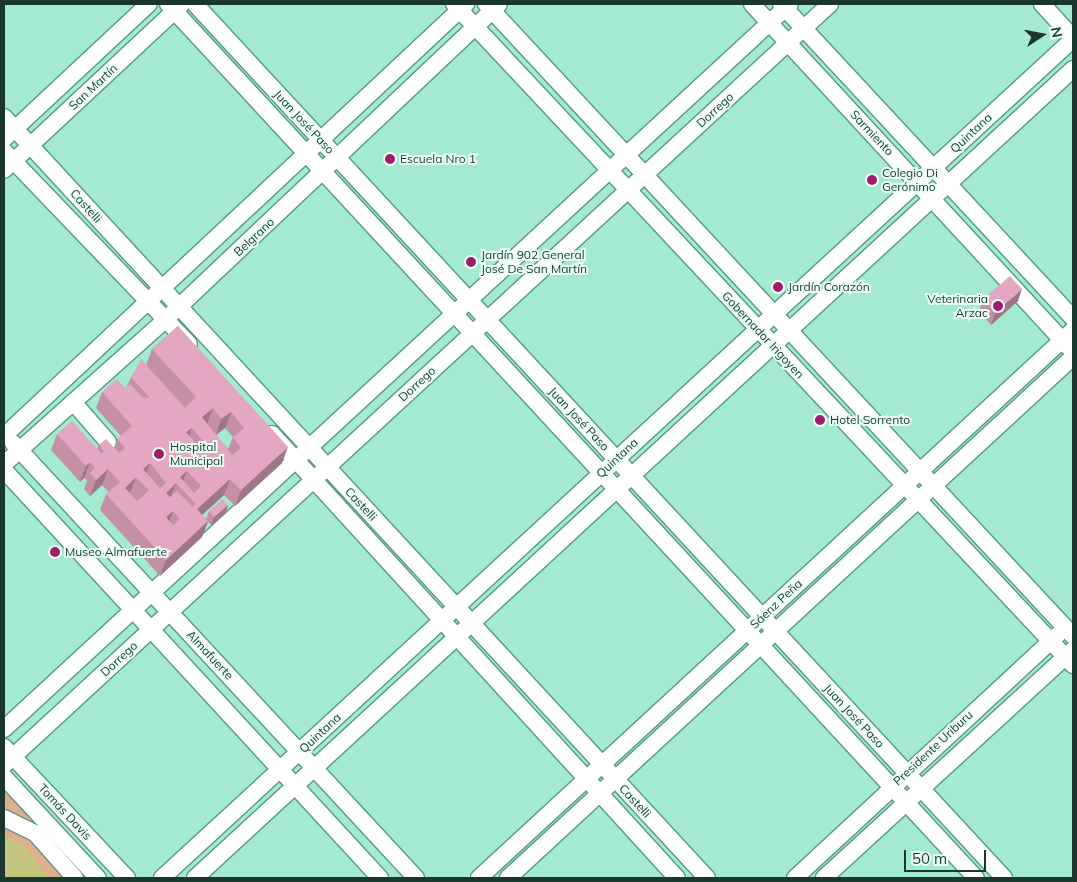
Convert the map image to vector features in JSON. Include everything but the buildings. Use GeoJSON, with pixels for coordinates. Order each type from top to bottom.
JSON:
{"type":"FeatureCollection","features":[{"type":"Feature","properties":{"kind":"street","name":"San Martín"},"geometry":{"type":"LineString","coordinates":[[7,128],[149,4]]}},
{"type":"Feature","properties":{"kind":"street","name":"Juan José Paso"},"geometry":{"type":"LineString","coordinates":[[195,4],[1004,878]]}},
{"type":"Feature","properties":{"kind":"street","name":"Sarmiento"},"geometry":{"type":"LineString","coordinates":[[752,4],[932,199],[1070,340]]}},
{"type":"Feature","properties":{"kind":"street","name":"Dorrego"},"geometry":{"type":"LineString","coordinates":[[7,756],[170,612],[830,4]]}},
{"type":"Feature","properties":{"kind":"street"},"geometry":{"type":"LineString","coordinates":[[1042,4],[1073,38]]}},
{"type":"Feature","properties":{"kind":"street","name":"Sarmiento"},"geometry":{"type":"LineString","coordinates":[[786,5],[804,28],[1073,318]]}},
{"type":"Feature","properties":{"kind":"street"},"geometry":{"type":"LineString","coordinates":[[4,729],[770,23],[786,5]]}},
{"type":"Feature","properties":{"kind":"street","name":"San Martín"},"geometry":{"type":"LineString","coordinates":[[7,161],[30,146],[175,6]]}},
{"type":"Feature","properties":{"kind":"street","name":"Juan José Paso"},"geometry":{"type":"LineString","coordinates":[[175,6],[454,314],[976,878]]}},
{"type":"Feature","properties":{"kind":"street","name":"Belgrano"},"geometry":{"type":"LineString","coordinates":[[4,434],[150,302],[322,142],[460,6]]}},
{"type":"Feature","properties":{"kind":"street","name":"Gobernador Irigoyen"},"geometry":{"type":"LineString","coordinates":[[460,6],[475,26],[904,486],[1050,641],[1071,657]]}},
{"type":"Feature","properties":{"kind":"street","name":"Belgrano"},"geometry":{"type":"LineString","coordinates":[[4,464],[166,319],[338,159],[475,26],[492,6]]}},
{"type":"Feature","properties":{"kind":"street","name":"Gobernador Irigoyen"},"geometry":{"type":"LineString","coordinates":[[492,6],[626,155],[920,471],[1071,628]]}},
{"type":"Feature","properties":{"kind":"street","name":"Quintana"},"geometry":{"type":"LineString","coordinates":[[162,878],[1073,38]]}},
{"type":"Feature","properties":{"kind":"street","name":"Quintana"},"geometry":{"type":"LineString","coordinates":[[195,878],[1073,69]]}},
{"type":"Feature","properties":{"kind":"street","name":"Castelli"},"geometry":{"type":"LineString","coordinates":[[7,128],[30,146],[162,289],[177,308],[327,467],[707,878]]}},
{"type":"Feature","properties":{"kind":"street","name":"Castelli"},"geometry":{"type":"LineString","coordinates":[[7,161],[150,302],[198,354]]}},
{"type":"Feature","properties":{"kind":"street","name":"Sáenz Peña"},"geometry":{"type":"LineString","coordinates":[[479,878],[920,471],[1070,340]]}},
{"type":"Feature","properties":{"kind":"street","name":"Sáenz Peña"},"geometry":{"type":"LineString","coordinates":[[508,878],[1073,356]]}},
{"type":"Feature","properties":{"kind":"street"},"geometry":{"type":"LineString","coordinates":[[72,402],[108,442]]}},
{"type":"Feature","properties":{"kind":"street","name":"Castelli"},"geometry":{"type":"LineString","coordinates":[[257,418],[314,478],[455,639],[677,878]]}},
{"type":"Feature","properties":{"kind":"street","name":"Almafuerte"},"geometry":{"type":"LineString","coordinates":[[4,434],[416,878]]}},
{"type":"Feature","properties":{"kind":"street"},"geometry":{"type":"LineString","coordinates":[[4,470],[380,878]]}},
{"type":"Feature","properties":{"kind":"street","name":"Presidente Uriburu"},"geometry":{"type":"LineString","coordinates":[[795,878],[1050,641],[1071,628]]}},
{"type":"Feature","properties":{"kind":"street","name":"Presidente Uriburu"},"geometry":{"type":"LineString","coordinates":[[824,878],[1071,657]]}},
{"type":"Feature","properties":{"kind":"street","name":"Tomás Davis"},"geometry":{"type":"LineString","coordinates":[[7,756],[127,878]]}},
{"type":"Feature","properties":{"kind":"street","name":"Tomás Davis"},"geometry":{"type":"LineString","coordinates":[[4,777],[98,878]]}},
{"type":"Feature","properties":{"kind":"street"},"geometry":{"type":"LineString","coordinates":[[4,818],[35,833],[75,878]]}},
{"type":"Feature","properties":{"kind":"shaded area"},"geometry":{"type":"Polygon","coordinates":[[[4,787],[89,878],[4,878],[4,787]]]}},
{"type":"Feature","properties":{"kind":"shaded area"},"geometry":{"type":"Polygon","coordinates":[[[4,835],[24,845],[49,878],[4,878],[4,835]]]}},
{"type":"Feature","properties":{"kind":"place","name":"Escuela Nro 1"},"geometry":{"type":"Point","coordinates":[390,159]}},
{"type":"Feature","properties":{"kind":"place","name":"Colegio Di Gerónimo"},"geometry":{"type":"Point","coordinates":[872,180]}},
{"type":"Feature","properties":{"kind":"place","name":"Jardín 902 General José De San Martín"},"geometry":{"type":"Point","coordinates":[471,262]}},
{"type":"Feature","properties":{"kind":"place","name":"Jardín Corazón"},"geometry":{"type":"Point","coordinates":[778,287]}},
{"type":"Feature","properties":{"kind":"place","name":"Veterinaria Arzac"},"geometry":{"type":"Point","coordinates":[998,306]}},
{"type":"Feature","properties":{"kind":"place","name":"Hotel Sorrento"},"geometry":{"type":"Point","coordinates":[820,420]}},
{"type":"Feature","properties":{"kind":"place","name":"Hospital Municipal"},"geometry":{"type":"Point","coordinates":[159,454]}},
{"type":"Feature","properties":{"kind":"place","name":"Museo Almafuerte"},"geometry":{"type":"Point","coordinates":[55,552]}}]}
